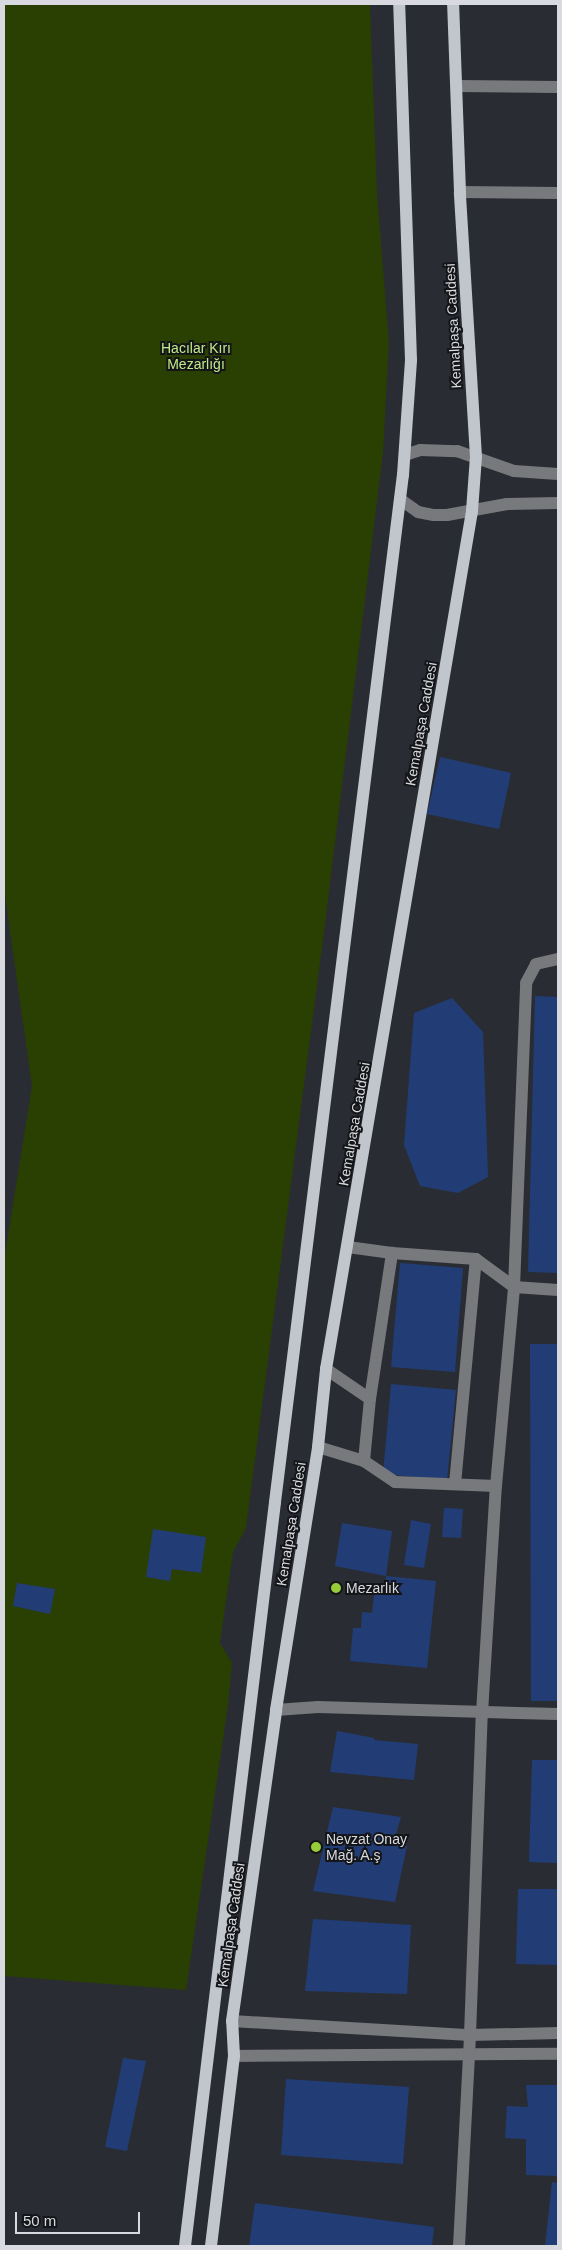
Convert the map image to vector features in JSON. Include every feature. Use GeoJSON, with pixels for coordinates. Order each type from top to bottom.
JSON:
{"type":"FeatureCollection","features":[{"type":"Feature","properties":{"kind":"main road","name":"Kemalpaşa Caddesi"},"geometry":{"type":"LineString","coordinates":[[185,2246],[276,1492],[400,498],[411,360],[399,4]]}},
{"type":"Feature","properties":{"kind":"main road","name":"Kemalpaşa Caddesi"},"geometry":{"type":"LineString","coordinates":[[211,2246],[234,2056],[232,2021],[276,1710],[318,1447],[326,1370],[472,511],[476,457],[460,192],[457,86],[452,4]]}},
{"type":"Feature","properties":{"kind":"street"},"geometry":{"type":"LineString","coordinates":[[457,86],[558,87]]}},
{"type":"Feature","properties":{"kind":"street"},"geometry":{"type":"LineString","coordinates":[[460,192],[558,193]]}},
{"type":"Feature","properties":{"kind":"street"},"geometry":{"type":"LineString","coordinates":[[404,455],[420,450],[456,451],[514,470],[558,474]]}},
{"type":"Feature","properties":{"kind":"street"},"geometry":{"type":"LineString","coordinates":[[400,498],[418,512],[446,515],[507,504],[558,503]]}},
{"type":"Feature","properties":{"kind":"street"},"geometry":{"type":"LineString","coordinates":[[459,2246],[470,2034],[482,1713],[496,1486],[514,1288],[526,983],[536,964],[558,959]]}},
{"type":"Feature","properties":{"kind":"street"},"geometry":{"type":"LineString","coordinates":[[348,1247],[392,1253],[476,1259],[514,1288],[558,1290]]}},
{"type":"Feature","properties":{"kind":"street"},"geometry":{"type":"LineString","coordinates":[[364,1461],[370,1399],[392,1253]]}},
{"type":"Feature","properties":{"kind":"street"},"geometry":{"type":"LineString","coordinates":[[455,1484],[476,1259]]}},
{"type":"Feature","properties":{"kind":"street"},"geometry":{"type":"LineString","coordinates":[[326,1370],[370,1399]]}},
{"type":"Feature","properties":{"kind":"street"},"geometry":{"type":"LineString","coordinates":[[318,1447],[364,1461],[395,1482],[496,1486]]}},
{"type":"Feature","properties":{"kind":"street"},"geometry":{"type":"LineString","coordinates":[[276,1710],[318,1707],[558,1714]]}},
{"type":"Feature","properties":{"kind":"street"},"geometry":{"type":"LineString","coordinates":[[232,2021],[470,2034],[558,2033]]}},
{"type":"Feature","properties":{"kind":"street"},"geometry":{"type":"LineString","coordinates":[[234,2056],[558,2054]]}},
{"type":"Feature","properties":{"kind":"green space","name":"Hacılar Kırı Mezarlığı"},"geometry":{"type":"Polygon","coordinates":[[[4,4],[370,4],[377,194],[389,342],[383,453],[324,932],[246,1528],[233,1552],[220,1643],[232,1663],[228,1705],[186,1990],[4,1976],[4,1260],[32,1086],[4,889],[4,4]]]}},
{"type":"Feature","properties":{"kind":"building"},"geometry":{"type":"Polygon","coordinates":[[[440,757],[511,773],[499,829],[427,814],[440,757]]]}},
{"type":"Feature","properties":{"kind":"building"},"geometry":{"type":"Polygon","coordinates":[[[535,996],[558,997],[558,1273],[528,1272],[535,996]]]}},
{"type":"Feature","properties":{"kind":"building"},"geometry":{"type":"Polygon","coordinates":[[[452,998],[483,1032],[488,1177],[458,1193],[420,1186],[404,1145],[414,1013],[452,998]]]}},
{"type":"Feature","properties":{"kind":"building"},"geometry":{"type":"Polygon","coordinates":[[[400,1263],[463,1268],[455,1372],[391,1367],[400,1263]]]}},
{"type":"Feature","properties":{"kind":"building"},"geometry":{"type":"Polygon","coordinates":[[[530,1344],[558,1344],[558,1701],[531,1701],[530,1344]]]}},
{"type":"Feature","properties":{"kind":"building"},"geometry":{"type":"Polygon","coordinates":[[[391,1384],[456,1390],[447,1480],[383,1474],[391,1384]]]}},
{"type":"Feature","properties":{"kind":"building"},"geometry":{"type":"Polygon","coordinates":[[[444,1508],[463,1509],[461,1538],[442,1537],[444,1508]]]}},
{"type":"Feature","properties":{"kind":"building"},"geometry":{"type":"Polygon","coordinates":[[[411,1520],[431,1524],[424,1568],[404,1565],[411,1520]]]}},
{"type":"Feature","properties":{"kind":"building"},"geometry":{"type":"Polygon","coordinates":[[[342,1523],[392,1531],[386,1576],[335,1566],[342,1523]]]}},
{"type":"Feature","properties":{"kind":"building"},"geometry":{"type":"Polygon","coordinates":[[[153,1529],[206,1537],[201,1573],[172,1569],[170,1581],[146,1577],[153,1529]]]}},
{"type":"Feature","properties":{"kind":"building"},"geometry":{"type":"Polygon","coordinates":[[[386,1576],[436,1581],[427,1668],[350,1661],[353,1628],[361,1628],[362,1612],[372,1613],[374,1595],[378,1595],[379,1586],[385,1587],[386,1576]]]}},
{"type":"Feature","properties":{"kind":"building"},"geometry":{"type":"Polygon","coordinates":[[[17,1583],[55,1589],[50,1614],[13,1606],[17,1583]]]}},
{"type":"Feature","properties":{"kind":"building"},"geometry":{"type":"Polygon","coordinates":[[[337,1731],[374,1738],[374,1740],[418,1744],[414,1780],[330,1772],[337,1731]]]}},
{"type":"Feature","properties":{"kind":"building"},"geometry":{"type":"Polygon","coordinates":[[[532,1760],[558,1760],[558,1863],[529,1862],[532,1760]]]}},
{"type":"Feature","properties":{"kind":"building"},"geometry":{"type":"Polygon","coordinates":[[[333,1807],[401,1817],[393,1844],[407,1846],[395,1902],[313,1891],[333,1807]]]}},
{"type":"Feature","properties":{"kind":"building"},"geometry":{"type":"Polygon","coordinates":[[[518,1889],[558,1889],[558,1965],[516,1964],[518,1889]]]}},
{"type":"Feature","properties":{"kind":"building"},"geometry":{"type":"Polygon","coordinates":[[[313,1919],[411,1925],[407,1994],[305,1991],[313,1919]]]}},
{"type":"Feature","properties":{"kind":"building"},"geometry":{"type":"Polygon","coordinates":[[[123,2058],[146,2061],[127,2151],[105,2147],[123,2058]]]}},
{"type":"Feature","properties":{"kind":"building"},"geometry":{"type":"Polygon","coordinates":[[[286,2079],[409,2087],[403,2164],[281,2155],[286,2079]]]}},
{"type":"Feature","properties":{"kind":"building"},"geometry":{"type":"Polygon","coordinates":[[[526,2085],[558,2085],[558,2176],[526,2175],[526,2139],[505,2138],[507,2106],[528,2107],[526,2085]]]}},
{"type":"Feature","properties":{"kind":"building"},"geometry":{"type":"Polygon","coordinates":[[[552,2182],[558,2183],[558,2246],[545,2246],[552,2182]]]}},
{"type":"Feature","properties":{"kind":"building"},"geometry":{"type":"Polygon","coordinates":[[[255,2203],[434,2227],[432,2246],[249,2246],[255,2203]]]}},
{"type":"Feature","properties":{"kind":"place","name":"Mezarlık"},"geometry":{"type":"Point","coordinates":[336,1588]}},
{"type":"Feature","properties":{"kind":"place","name":"Nevzat Onay Mağ. A.ş"},"geometry":{"type":"Point","coordinates":[316,1847]}}]}
